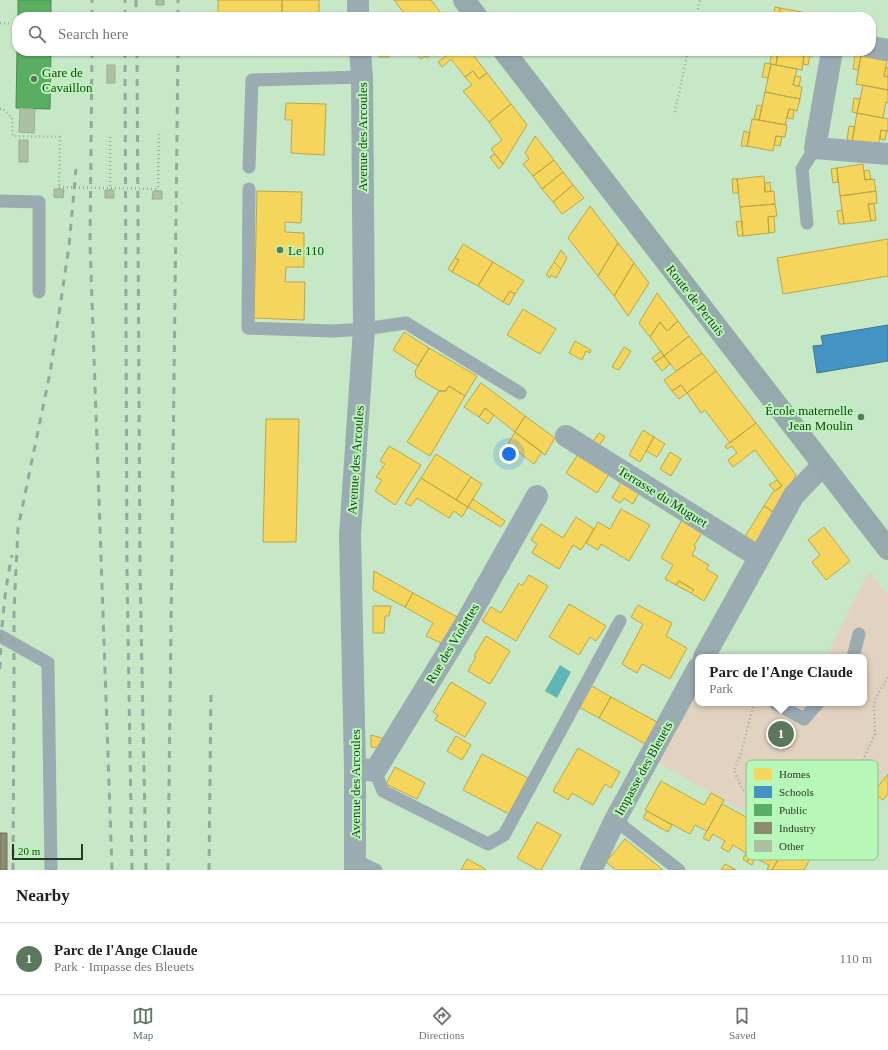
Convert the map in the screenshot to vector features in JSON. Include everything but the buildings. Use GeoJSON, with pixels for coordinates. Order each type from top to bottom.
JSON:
{"type":"FeatureCollection","features":[{"type":"Feature","properties":{"kind":"main road"},"geometry":{"type":"LineString","coordinates":[[464,0],[473,12]]}},
{"type":"Feature","properties":{"kind":"main road","name":"Route de Pertuis"},"geometry":{"type":"LineString","coordinates":[[508,56],[888,549]]}},
{"type":"Feature","properties":{"kind":"street"},"geometry":{"type":"LineString","coordinates":[[358,0],[358,12]]}},
{"type":"Feature","properties":{"kind":"street"},"geometry":{"type":"LineString","coordinates":[[876,48],[888,50]]}},
{"type":"Feature","properties":{"kind":"street","name":"Avenue des Arcoules"},"geometry":{"type":"LineString","coordinates":[[355,865],[365,769],[350,535],[364,329],[362,77],[360,56]]}},
{"type":"Feature","properties":{"kind":"street"},"geometry":{"type":"LineString","coordinates":[[831,56],[815,148],[888,154]]}},
{"type":"Feature","properties":{"kind":"street","name":"Terrasse du Muguet"},"geometry":{"type":"LineString","coordinates":[[566,436],[759,556]]}},
{"type":"Feature","properties":{"kind":"street"},"geometry":{"type":"LineString","coordinates":[[706,654],[794,495],[823,465]]}},
{"type":"Feature","properties":{"kind":"street","name":"Rue des Violettes"},"geometry":{"type":"LineString","coordinates":[[365,769],[465,624],[537,496]]}},
{"type":"Feature","properties":{"kind":"street","name":"Impasse des Bleuets"},"geometry":{"type":"LineString","coordinates":[[591,870],[615,820],[695,673]]}},
{"type":"Feature","properties":{"kind":"lane"},"geometry":{"type":"LineString","coordinates":[[249,167],[252,80],[362,77]]}},
{"type":"Feature","properties":{"kind":"lane"},"geometry":{"type":"LineString","coordinates":[[807,223],[802,169],[815,148]]}},
{"type":"Feature","properties":{"kind":"lane"},"geometry":{"type":"LineString","coordinates":[[249,189],[248,328],[333,331],[406,324],[520,393]]}},
{"type":"Feature","properties":{"kind":"lane"},"geometry":{"type":"LineString","coordinates":[[0,201],[39,202],[39,292]]}},
{"type":"Feature","properties":{"kind":"lane"},"geometry":{"type":"LineString","coordinates":[[365,769],[383,790],[464,833],[488,844],[504,835],[620,622]]}},
{"type":"Feature","properties":{"kind":"lane"},"geometry":{"type":"LineString","coordinates":[[854,654],[859,634]]}},
{"type":"Feature","properties":{"kind":"lane"},"geometry":{"type":"LineString","coordinates":[[0,636],[48,663],[51,870]]}},
{"type":"Feature","properties":{"kind":"lane"},"geometry":{"type":"LineString","coordinates":[[780,706],[804,719],[815,706]]}},
{"type":"Feature","properties":{"kind":"lane"},"geometry":{"type":"LineString","coordinates":[[615,820],[678,870]]}},
{"type":"Feature","properties":{"kind":"lane"},"geometry":{"type":"LineString","coordinates":[[355,865],[376,870]]}},
{"type":"Feature","properties":{"kind":"path"},"geometry":{"type":"LineString","coordinates":[[697,12],[700,0]]}},
{"type":"Feature","properties":{"kind":"path"},"geometry":{"type":"LineString","coordinates":[[0,23],[12,24]]}},
{"type":"Feature","properties":{"kind":"path"},"geometry":{"type":"LineString","coordinates":[[675,112],[687,56]]}},
{"type":"Feature","properties":{"kind":"path"},"geometry":{"type":"LineString","coordinates":[[0,109],[3,109],[12,118],[13,136],[60,137],[59,188],[158,190],[159,134]]}},
{"type":"Feature","properties":{"kind":"path"},"geometry":{"type":"LineString","coordinates":[[110,136],[110,189]]}},
{"type":"Feature","properties":{"kind":"path"},"geometry":{"type":"LineString","coordinates":[[863,760],[875,734],[874,706],[876,697],[888,677]]}},
{"type":"Feature","properties":{"kind":"path"},"geometry":{"type":"LineString","coordinates":[[746,790],[742,788],[734,770],[741,753],[753,706]]}},
{"type":"Feature","properties":{"kind":"shaded area"},"geometry":{"type":"Polygon","coordinates":[[[869,571],[888,595],[888,771],[878,784],[878,760],[746,760],[746,812],[658,763],[695,695],[695,706],[867,706],[867,654],[828,654],[869,571]]]}},
{"type":"Feature","properties":{"kind":"water"},"geometry":{"type":"Polygon","coordinates":[[[560,665],[571,672],[557,698],[545,691],[560,665]]]}},
{"type":"Feature","properties":{"kind":"railway"},"geometry":{"type":"LineString","coordinates":[[92,0],[92,12]]}},
{"type":"Feature","properties":{"kind":"railway"},"geometry":{"type":"LineString","coordinates":[[125,0],[125,12]]}},
{"type":"Feature","properties":{"kind":"railway"},"geometry":{"type":"LineString","coordinates":[[136,0],[136,12]]}},
{"type":"Feature","properties":{"kind":"railway"},"geometry":{"type":"LineString","coordinates":[[178,0],[178,12]]}},
{"type":"Feature","properties":{"kind":"railway"},"geometry":{"type":"LineString","coordinates":[[92,56],[90,243],[112,870]]}},
{"type":"Feature","properties":{"kind":"railway"},"geometry":{"type":"LineString","coordinates":[[125,56],[127,572],[132,870]]}},
{"type":"Feature","properties":{"kind":"railway"},"geometry":{"type":"LineString","coordinates":[[137,56],[140,571],[146,870]]}},
{"type":"Feature","properties":{"kind":"railway"},"geometry":{"type":"LineString","coordinates":[[168,870],[178,56]]}},
{"type":"Feature","properties":{"kind":"railway"},"geometry":{"type":"LineString","coordinates":[[13,870],[14,611],[18,528],[50,373],[69,246],[76,169]]}},
{"type":"Feature","properties":{"kind":"railway"},"geometry":{"type":"LineString","coordinates":[[0,669],[3,612],[12,555]]}},
{"type":"Feature","properties":{"kind":"railway"},"geometry":{"type":"LineString","coordinates":[[209,870],[211,688]]}},
{"type":"Feature","properties":{"kind":"place","name":"Gare de Cavaillon"},"geometry":{"type":"Point","coordinates":[34,79]}},
{"type":"Feature","properties":{"kind":"place","name":"Le 110"},"geometry":{"type":"Point","coordinates":[280,250]}},
{"type":"Feature","properties":{"kind":"place","name":"École maternelle Jean Moulin"},"geometry":{"type":"Point","coordinates":[861,417]}},
{"type":"Feature","properties":{"kind":"place","name":"Parc de l'Ange Claude"},"geometry":{"type":"Point","coordinates":[781,734]}}]}
